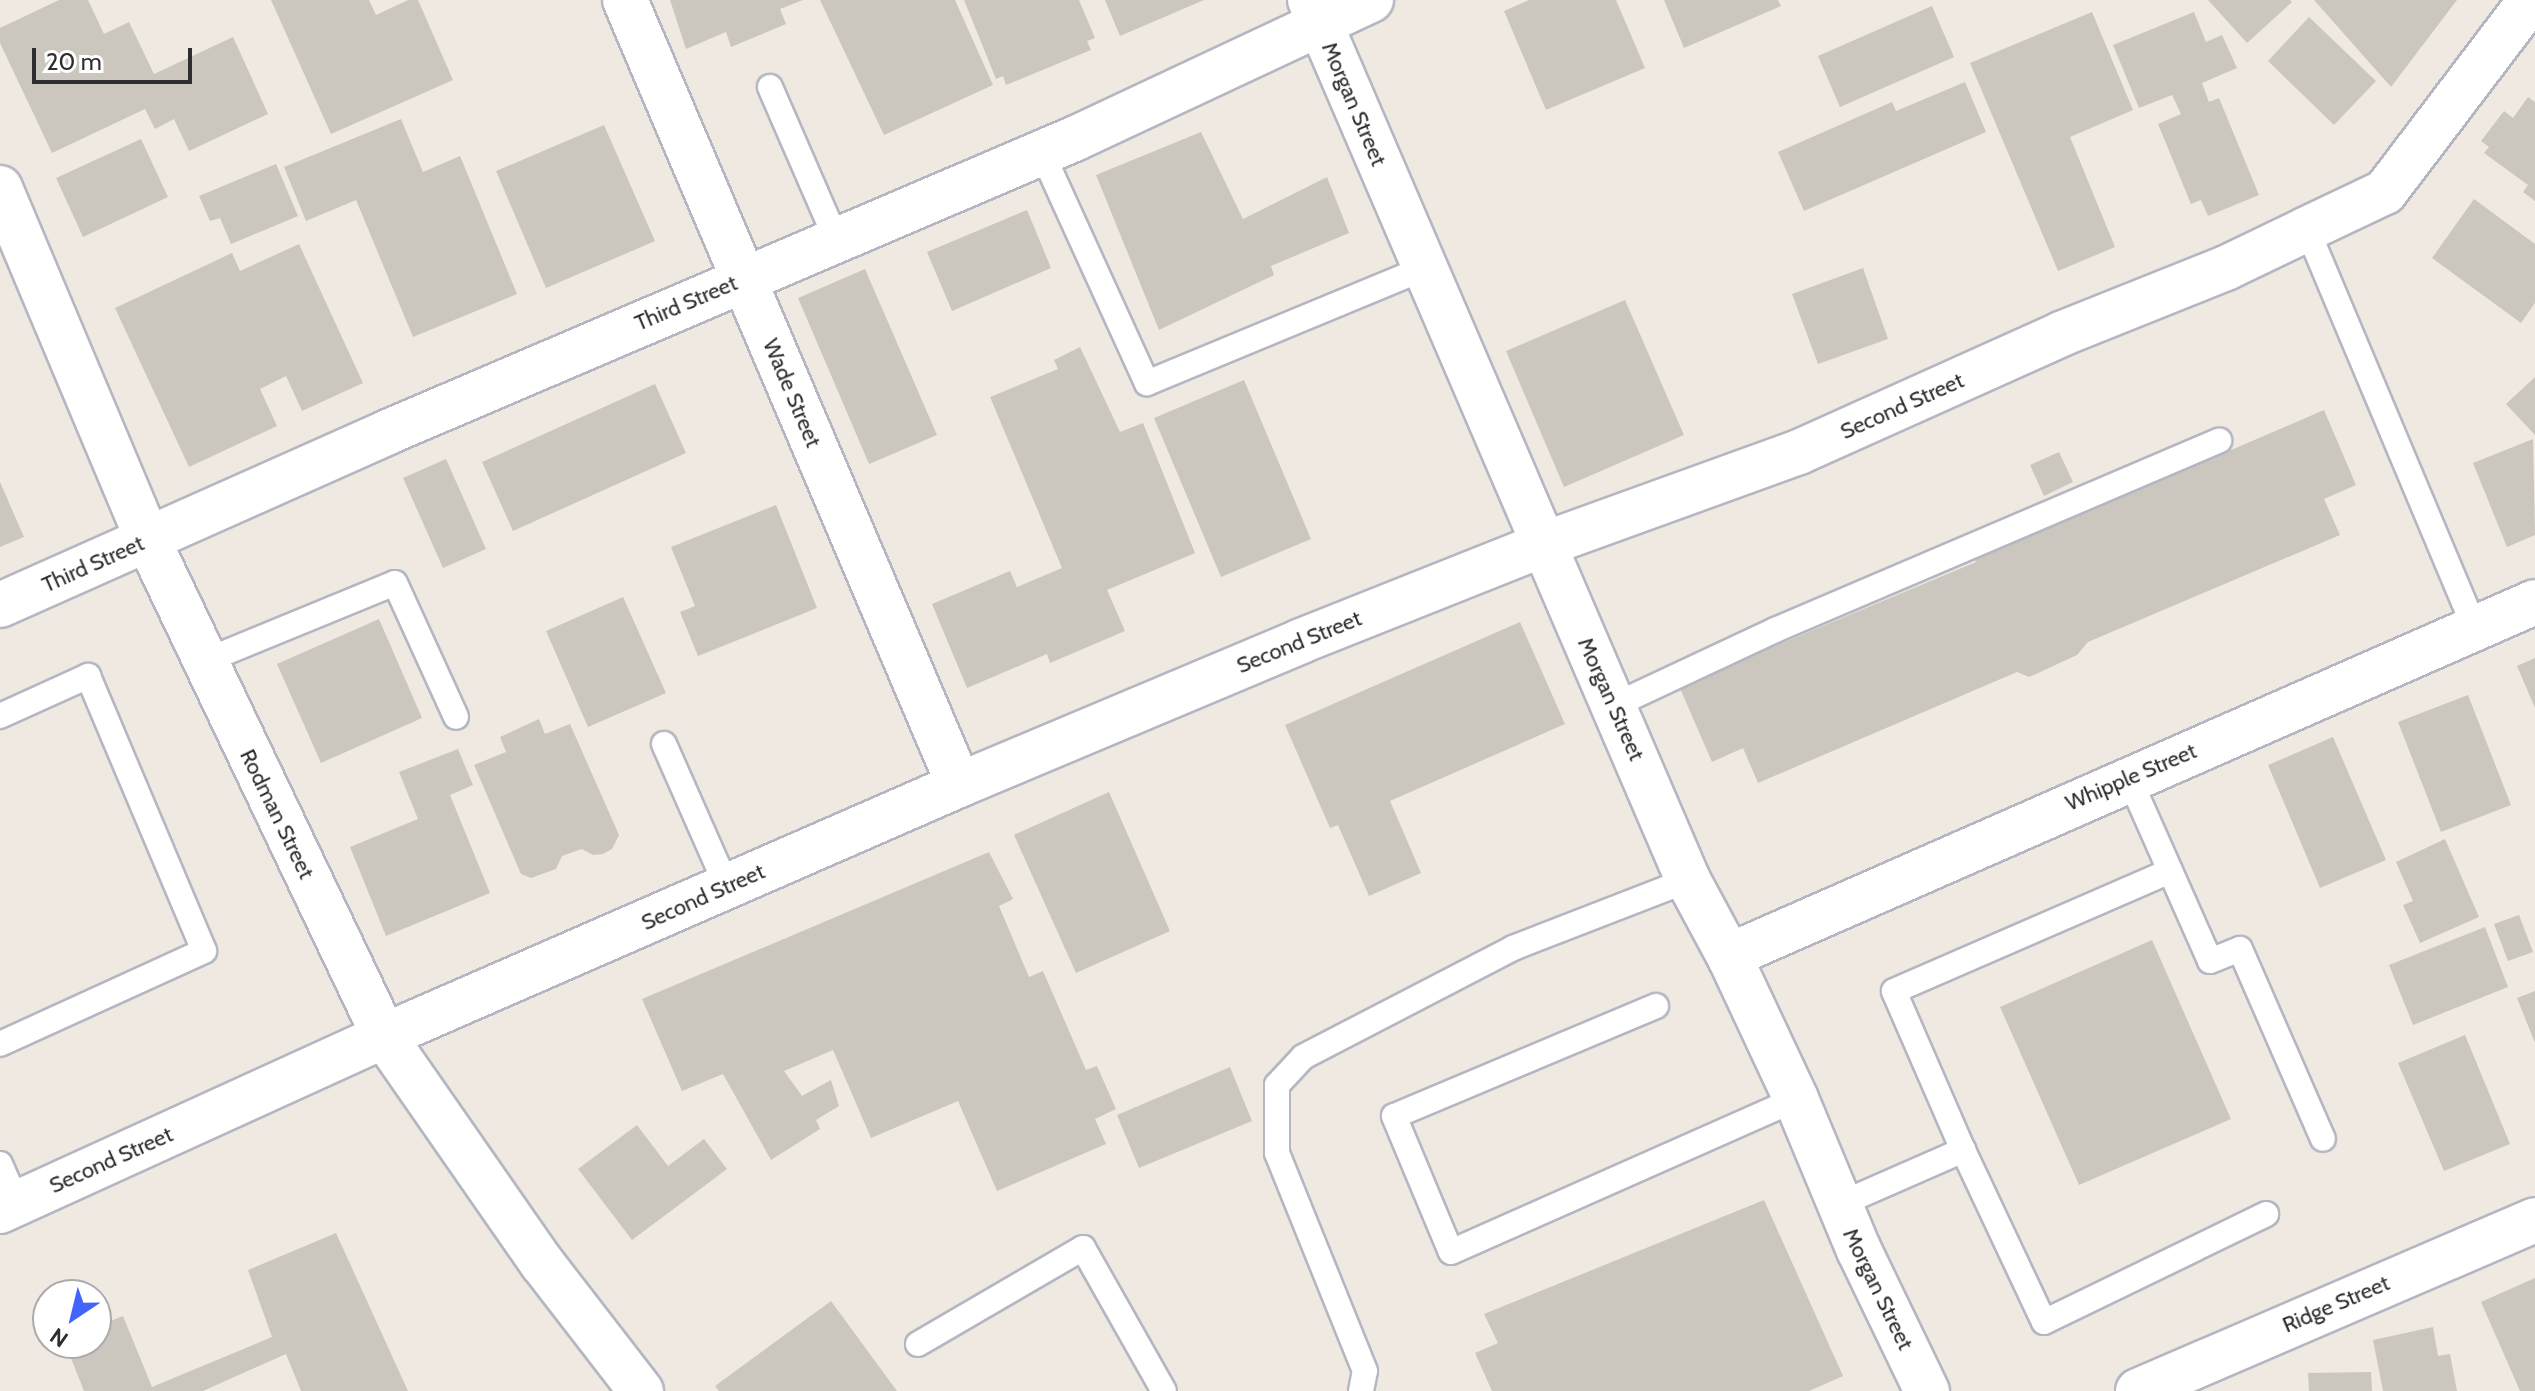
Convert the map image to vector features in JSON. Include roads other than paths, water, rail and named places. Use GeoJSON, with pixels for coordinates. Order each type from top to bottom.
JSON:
{"type":"FeatureCollection","features":[{"type":"Feature","properties":{"kind":"street","name":"Wade Street"},"geometry":{"type":"LineString","coordinates":[[625,0],[959,785]]}},
{"type":"Feature","properties":{"kind":"street","name":"Third Street"},"geometry":{"type":"LineString","coordinates":[[0,605],[743,278],[1042,153],[1314,11],[1371,0]]}},
{"type":"Feature","properties":{"kind":"street","name":"Second Street"},"geometry":{"type":"LineString","coordinates":[[9,1207],[384,1036],[959,785],[1301,641],[1542,545],[1799,452],[2061,334],[2226,268],[2385,192],[2531,0]]}},
{"type":"Feature","properties":{"kind":"street","name":"Morgan Street"},"geometry":{"type":"LineString","coordinates":[[1314,11],[1688,880],[1729,956],[1796,1099],[1838,1205],[1927,1391]]}},
{"type":"Feature","properties":{"kind":"street","name":"Rodman Street"},"geometry":{"type":"LineString","coordinates":[[0,188],[148,540],[384,1036],[542,1263],[641,1391]]}},
{"type":"Feature","properties":{"kind":"street","name":"Whipple Street"},"geometry":{"type":"LineString","coordinates":[[1729,956],[2535,602]]}},
{"type":"Feature","properties":{"kind":"street","name":"Ridge Street"},"geometry":{"type":"LineString","coordinates":[[2138,1391],[2535,1220]]}},
{"type":"Feature","properties":{"kind":"lane"},"geometry":{"type":"LineString","coordinates":[[770,87],[836,239]]}},
{"type":"Feature","properties":{"kind":"lane"},"geometry":{"type":"LineString","coordinates":[[1042,153],[1147,383],[1424,268]]}},
{"type":"Feature","properties":{"kind":"lane"},"geometry":{"type":"LineString","coordinates":[[2307,229],[2475,628]]}},
{"type":"Feature","properties":{"kind":"lane"},"geometry":{"type":"LineString","coordinates":[[1615,705],[1775,630],[2219,441]]}},
{"type":"Feature","properties":{"kind":"lane"},"geometry":{"type":"LineString","coordinates":[[205,661],[395,583],[456,717]]}},
{"type":"Feature","properties":{"kind":"lane"},"geometry":{"type":"LineString","coordinates":[[0,716],[88,676],[204,951],[0,1044]]}},
{"type":"Feature","properties":{"kind":"lane"},"geometry":{"type":"LineString","coordinates":[[664,744],[727,887]]}},
{"type":"Feature","properties":{"kind":"lane"},"geometry":{"type":"LineString","coordinates":[[2129,778],[2210,961],[2240,949],[2323,1139]]}},
{"type":"Feature","properties":{"kind":"lane"},"geometry":{"type":"LineString","coordinates":[[2170,871],[1894,991],[1963,1150],[2044,1322],[2266,1214]]}},
{"type":"Feature","properties":{"kind":"lane"},"geometry":{"type":"LineString","coordinates":[[1361,1391],[1365,1371],[1277,1153],[1277,1085],[1303,1057],[1513,948],[1688,880]]}},
{"type":"Feature","properties":{"kind":"lane"},"geometry":{"type":"LineString","coordinates":[[1656,1006],[1394,1116],[1451,1252],[1796,1099]]}},
{"type":"Feature","properties":{"kind":"lane"},"geometry":{"type":"LineString","coordinates":[[1838,1205],[1963,1150]]}},
{"type":"Feature","properties":{"kind":"lane"},"geometry":{"type":"LineString","coordinates":[[0,1164],[9,1207]]}},
{"type":"Feature","properties":{"kind":"lane"},"geometry":{"type":"LineString","coordinates":[[918,1344],[1083,1248],[1164,1391]]}}]}
